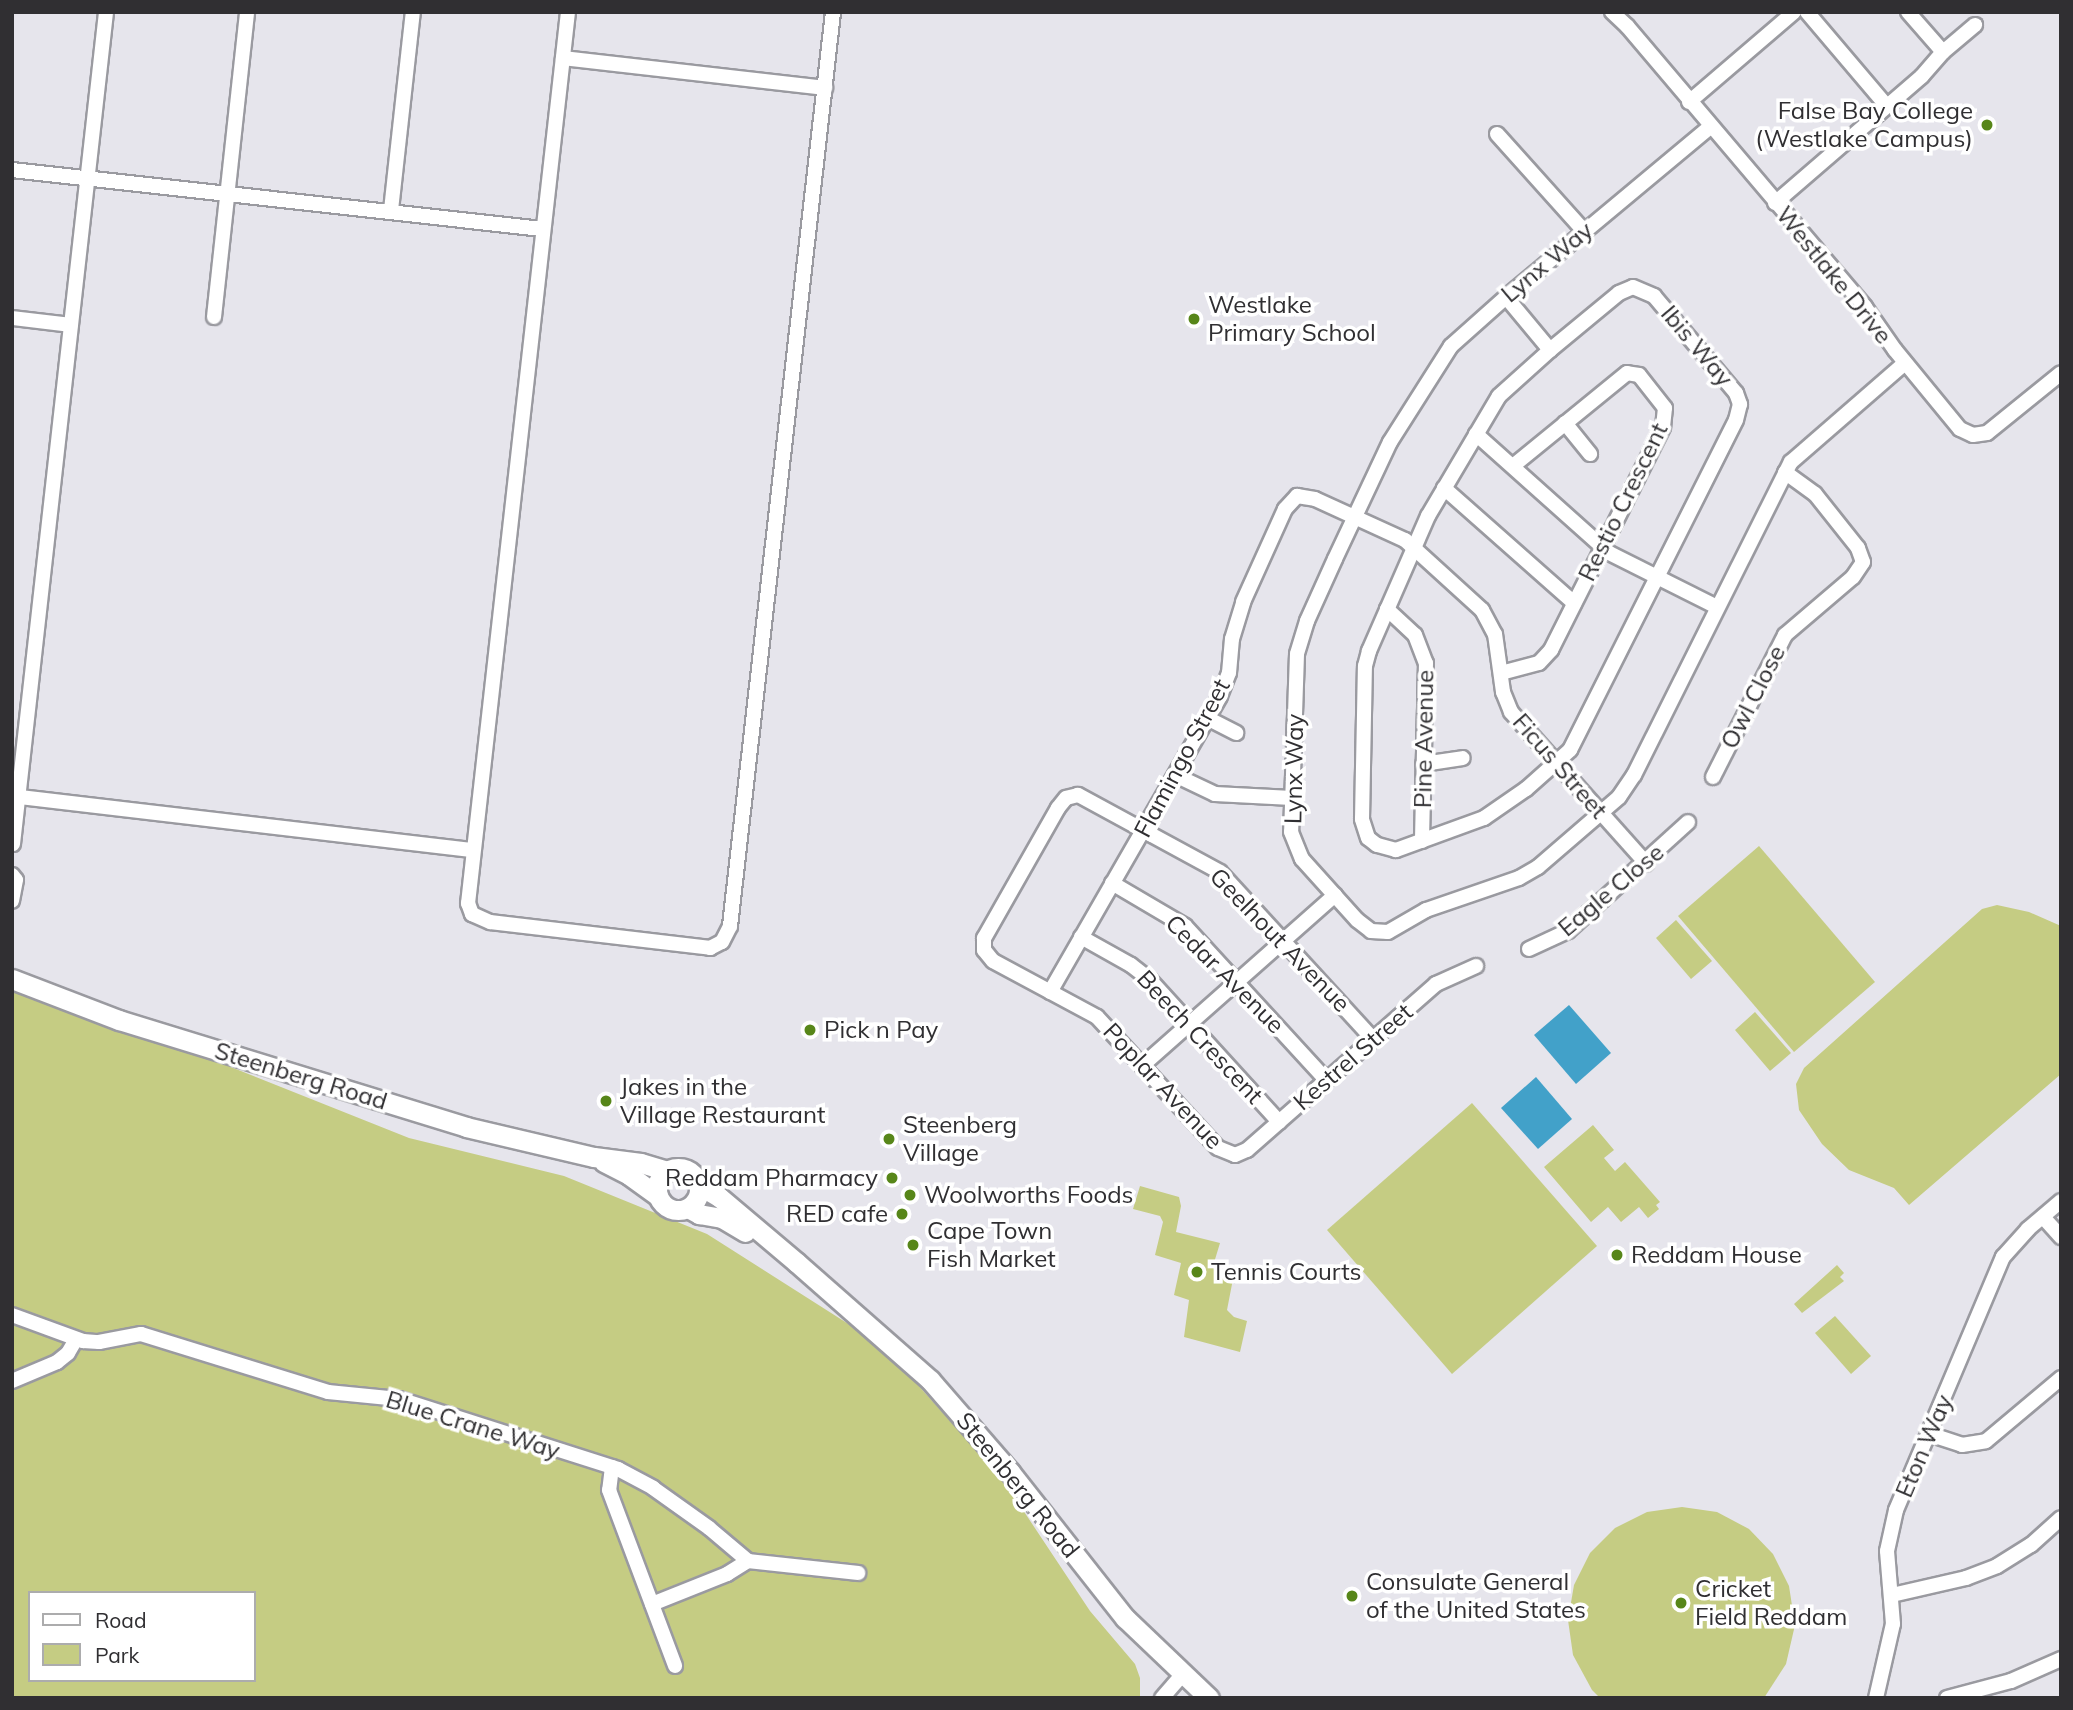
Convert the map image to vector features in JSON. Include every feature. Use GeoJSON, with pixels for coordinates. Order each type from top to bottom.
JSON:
{"type":"FeatureCollection","features":[{"type":"Feature","properties":{"kind":"main road","name":"Steenberg Road"},"geometry":{"type":"LineString","coordinates":[[12,979],[108,1016],[466,1127],[594,1157],[641,1163],[667,1171]]}},
{"type":"Feature","properties":{"kind":"main road","name":"Steenberg Road"},"geometry":{"type":"LineString","coordinates":[[594,1157],[629,1175],[658,1196]]}},
{"type":"Feature","properties":{"kind":"main road"},"geometry":{"type":"LineString","coordinates":[[687,1170],[699,1185],[697,1198],[688,1208],[671,1209],[658,1196],[657,1185],[667,1171],[687,1170]]}},
{"type":"Feature","properties":{"kind":"main road","name":"Steenberg Road"},"geometry":{"type":"LineString","coordinates":[[699,1185],[719,1197],[887,1340],[959,1410],[1125,1618],[1209,1698]]}},
{"type":"Feature","properties":{"kind":"main road","name":"Steenberg Road"},"geometry":{"type":"LineString","coordinates":[[688,1208],[732,1224],[818,1283]]}},
{"type":"Feature","properties":{"kind":"street"},"geometry":{"type":"LineString","coordinates":[[13,844],[15,796],[106,12]]}},
{"type":"Feature","properties":{"kind":"street"},"geometry":{"type":"LineString","coordinates":[[214,317],[247,12]]}},
{"type":"Feature","properties":{"kind":"street"},"geometry":{"type":"LineString","coordinates":[[391,210],[413,12]]}},
{"type":"Feature","properties":{"kind":"street"},"geometry":{"type":"LineString","coordinates":[[568,12],[468,903],[472,914],[480,920],[703,948],[716,946],[727,935],[833,12]]}},
{"type":"Feature","properties":{"kind":"street"},"geometry":{"type":"LineString","coordinates":[[1689,102],[1794,12]]}},
{"type":"Feature","properties":{"kind":"street"},"geometry":{"type":"LineString","coordinates":[[1807,12],[1886,105]]}},
{"type":"Feature","properties":{"kind":"street"},"geometry":{"type":"LineString","coordinates":[[1908,12],[1943,52]]}},
{"type":"Feature","properties":{"kind":"street","name":"Westlake Drive"},"geometry":{"type":"LineString","coordinates":[[1615,13],[1873,317],[1905,363],[1954,424],[1973,435],[1987,433],[2061,373]]}},
{"type":"Feature","properties":{"kind":"street"},"geometry":{"type":"LineString","coordinates":[[1775,203],[1922,76],[1943,52],[1975,25]]}},
{"type":"Feature","properties":{"kind":"street"},"geometry":{"type":"LineString","coordinates":[[563,58],[825,88]]}},
{"type":"Feature","properties":{"kind":"street","name":"Lynx Way"},"geometry":{"type":"LineString","coordinates":[[1710,127],[1506,297],[1443,357],[1390,442],[1300,639],[1292,832],[1296,849],[1365,927],[1376,932],[1388,932],[1426,910],[1528,874],[1619,797],[1634,775],[1785,472],[1799,454],[1905,363]]}},
{"type":"Feature","properties":{"kind":"street"},"geometry":{"type":"LineString","coordinates":[[1497,134],[1584,231]]}},
{"type":"Feature","properties":{"kind":"street"},"geometry":{"type":"LineString","coordinates":[[12,170],[391,210],[542,229]]}},
{"type":"Feature","properties":{"kind":"street","name":"Ibis Way"},"geometry":{"type":"LineString","coordinates":[[1625,289],[1644,289],[1654,296],[1738,397],[1740,404],[1736,420],[1575,744],[1556,765],[1484,818],[1396,850],[1386,849],[1368,838],[1362,819],[1365,666],[1414,548],[1444,488],[1475,435],[1499,396],[1549,350],[1625,289]]}},
{"type":"Feature","properties":{"kind":"street"},"geometry":{"type":"LineString","coordinates":[[1506,297],[1549,350]]}},
{"type":"Feature","properties":{"kind":"street"},"geometry":{"type":"LineString","coordinates":[[12,318],[71,325]]}},
{"type":"Feature","properties":{"kind":"street","name":"Restio Crescent"},"geometry":{"type":"LineString","coordinates":[[1501,673],[1533,666],[1545,659],[1659,435],[1665,408],[1639,375],[1627,373],[1513,466]]}},
{"type":"Feature","properties":{"kind":"street"},"geometry":{"type":"LineString","coordinates":[[1565,423],[1590,454]]}},
{"type":"Feature","properties":{"kind":"street"},"geometry":{"type":"LineString","coordinates":[[1475,435],[1601,547],[1717,607]]}},
{"type":"Feature","properties":{"kind":"street","name":"Owl Close"},"geometry":{"type":"LineString","coordinates":[[1713,777],[1785,635],[1847,582],[1863,562],[1858,548],[1815,494],[1785,472]]}},
{"type":"Feature","properties":{"kind":"street"},"geometry":{"type":"LineString","coordinates":[[1444,488],[1574,603]]}},
{"type":"Feature","properties":{"kind":"street","name":"Flamingo Street"},"geometry":{"type":"LineString","coordinates":[[1051,992],[1224,687],[1235,623],[1288,504],[1297,496],[1304,495],[1354,517]]}},
{"type":"Feature","properties":{"kind":"street","name":"Ficus Street"},"geometry":{"type":"LineString","coordinates":[[1354,517],[1405,540],[1482,610],[1495,634],[1503,692],[1511,712],[1646,863]]}},
{"type":"Feature","properties":{"kind":"street","name":"Pine Avenue"},"geometry":{"type":"LineString","coordinates":[[1387,609],[1415,635],[1424,651],[1426,675],[1422,841]]}},
{"type":"Feature","properties":{"kind":"street"},"geometry":{"type":"LineString","coordinates":[[1207,718],[1236,733]]}},
{"type":"Feature","properties":{"kind":"street"},"geometry":{"type":"LineString","coordinates":[[1423,764],[1462,758]]}},
{"type":"Feature","properties":{"kind":"street"},"geometry":{"type":"LineString","coordinates":[[1175,775],[1215,794],[1292,797]]}},
{"type":"Feature","properties":{"kind":"street","name":"Geelhout Avenue"},"geometry":{"type":"LineString","coordinates":[[984,950],[984,938],[1066,798],[1078,795],[1220,872],[1373,1039]]}},
{"type":"Feature","properties":{"kind":"street"},"geometry":{"type":"LineString","coordinates":[[15,796],[473,850]]}},
{"type":"Feature","properties":{"kind":"street","name":"Eagle Close"},"geometry":{"type":"LineString","coordinates":[[1529,948],[1568,931],[1646,863],[1688,822]]}},
{"type":"Feature","properties":{"kind":"street"},"geometry":{"type":"LineString","coordinates":[[12,875],[16,880],[13,900]]}},
{"type":"Feature","properties":{"kind":"street","name":"Cedar Avenue"},"geometry":{"type":"LineString","coordinates":[[1112,883],[1178,919],[1326,1080]]}},
{"type":"Feature","properties":{"kind":"street"},"geometry":{"type":"LineString","coordinates":[[1144,1064],[1335,895]]}},
{"type":"Feature","properties":{"kind":"street","name":"Beech Crescent"},"geometry":{"type":"LineString","coordinates":[[1081,937],[1140,971],[1279,1122]]}},
{"type":"Feature","properties":{"kind":"street","name":"Poplar Avenue"},"geometry":{"type":"LineString","coordinates":[[984,950],[993,961],[1097,1017],[1144,1064],[1218,1147],[1235,1155]]}},
{"type":"Feature","properties":{"kind":"street","name":"Kestrel Street"},"geometry":{"type":"LineString","coordinates":[[1235,1155],[1247,1150],[1436,984],[1476,966]]}},
{"type":"Feature","properties":{"kind":"street","name":"Eton Way"},"geometry":{"type":"LineString","coordinates":[[1876,1698],[1891,1640],[1892,1595],[1887,1558],[1890,1530],[1996,1271],[2012,1245],[2061,1201]]}},
{"type":"Feature","properties":{"kind":"street"},"geometry":{"type":"LineString","coordinates":[[2043,1217],[2061,1237]]}},
{"type":"Feature","properties":{"kind":"street","name":"Blue Crane Way"},"geometry":{"type":"LineString","coordinates":[[12,1315],[76,1339],[99,1342],[132,1334],[151,1336],[328,1392],[388,1396],[612,1467],[653,1488],[709,1528],[748,1561]]}},
{"type":"Feature","properties":{"kind":"street"},"geometry":{"type":"LineString","coordinates":[[12,1381],[57,1363],[68,1353],[76,1339]]}},
{"type":"Feature","properties":{"kind":"street"},"geometry":{"type":"LineString","coordinates":[[1929,1434],[1955,1444],[1977,1445],[2002,1428],[2061,1378]]}},
{"type":"Feature","properties":{"kind":"street"},"geometry":{"type":"LineString","coordinates":[[612,1467],[609,1490],[675,1665]]}},
{"type":"Feature","properties":{"kind":"street"},"geometry":{"type":"LineString","coordinates":[[1892,1595],[1966,1578],[1997,1566],[2031,1545],[2061,1518]]}},
{"type":"Feature","properties":{"kind":"street"},"geometry":{"type":"LineString","coordinates":[[652,1604],[727,1574],[748,1561],[858,1573]]}},
{"type":"Feature","properties":{"kind":"street"},"geometry":{"type":"LineString","coordinates":[[1947,1698],[2011,1681],[2061,1659]]}},
{"type":"Feature","properties":{"kind":"street"},"geometry":{"type":"LineString","coordinates":[[1162,1698],[1182,1675]]}},
{"type":"Feature","properties":{"kind":"green space"},"geometry":{"type":"Polygon","coordinates":[[[1759,846],[1875,982],[1794,1052],[1678,916],[1759,846]]]}},
{"type":"Feature","properties":{"kind":"green space"},"geometry":{"type":"Polygon","coordinates":[[[1997,905],[2029,912],[2061,926],[2061,1074],[1909,1205],[1894,1188],[1849,1170],[1822,1144],[1799,1110],[1796,1084],[1804,1068],[1982,909],[1997,905]]]}},
{"type":"Feature","properties":{"kind":"green space"},"geometry":{"type":"Polygon","coordinates":[[[1676,920],[1712,961],[1691,979],[1656,938],[1676,920]]]}},
{"type":"Feature","properties":{"kind":"green space"},"geometry":{"type":"Polygon","coordinates":[[[12,987],[85,1009],[409,1138],[564,1176],[707,1234],[883,1346],[1003,1480],[1090,1611],[1135,1664],[1140,1678],[1140,1698],[12,1698],[12,987]]]}},
{"type":"Feature","properties":{"kind":"green space"},"geometry":{"type":"Polygon","coordinates":[[[1755,1012],[1791,1053],[1770,1071],[1735,1030],[1755,1012]]]}},
{"type":"Feature","properties":{"kind":"green space"},"geometry":{"type":"Polygon","coordinates":[[[1472,1103],[1597,1246],[1452,1374],[1327,1230],[1472,1103]]]}},
{"type":"Feature","properties":{"kind":"green space"},"geometry":{"type":"Polygon","coordinates":[[[1593,1125],[1614,1150],[1604,1158],[1615,1171],[1625,1162],[1660,1202],[1656,1205],[1659,1209],[1648,1218],[1639,1207],[1621,1222],[1608,1207],[1591,1222],[1544,1167],[1593,1125]]]}},
{"type":"Feature","properties":{"kind":"green space","name":"Tennis Courts"},"geometry":{"type":"Polygon","coordinates":[[[1140,1186],[1179,1197],[1181,1206],[1176,1232],[1220,1243],[1213,1266],[1215,1274],[1233,1279],[1227,1310],[1234,1317],[1247,1321],[1240,1352],[1184,1337],[1189,1300],[1174,1295],[1181,1263],[1155,1255],[1163,1222],[1160,1216],[1133,1209],[1140,1186]]]}},
{"type":"Feature","properties":{"kind":"green space"},"geometry":{"type":"Polygon","coordinates":[[[1837,1265],[1844,1273],[1840,1277],[1844,1281],[1802,1313],[1794,1304],[1837,1265]]]}},
{"type":"Feature","properties":{"kind":"green space"},"geometry":{"type":"Polygon","coordinates":[[[1835,1316],[1871,1356],[1851,1374],[1815,1333],[1835,1316]]]}},
{"type":"Feature","properties":{"kind":"green space","name":"Cricket Field Reddam"},"geometry":{"type":"Polygon","coordinates":[[[1682,1507],[1717,1512],[1749,1529],[1773,1554],[1789,1586],[1795,1625],[1786,1664],[1764,1698],[1600,1698],[1592,1690],[1573,1655],[1568,1620],[1574,1585],[1590,1553],[1615,1528],[1647,1512],[1682,1507]]]}},
{"type":"Feature","properties":{"kind":"water"},"geometry":{"type":"Polygon","coordinates":[[[1569,1005],[1611,1053],[1576,1084],[1534,1035],[1569,1005]]]}},
{"type":"Feature","properties":{"kind":"water"},"geometry":{"type":"Polygon","coordinates":[[[1536,1077],[1572,1119],[1538,1149],[1501,1108],[1536,1077]]]}},
{"type":"Feature","properties":{"kind":"place","name":"False Bay College (Westlake Campus)"},"geometry":{"type":"Point","coordinates":[1987,125]}},
{"type":"Feature","properties":{"kind":"place","name":"Westlake Primary School"},"geometry":{"type":"Point","coordinates":[1194,319]}},
{"type":"Feature","properties":{"kind":"place","name":"Pick n Pay"},"geometry":{"type":"Point","coordinates":[810,1030]}},
{"type":"Feature","properties":{"kind":"place","name":"Jakes in the Village Restaurant"},"geometry":{"type":"Point","coordinates":[606,1101]}},
{"type":"Feature","properties":{"kind":"place","name":"Steenberg Village"},"geometry":{"type":"Point","coordinates":[889,1139]}},
{"type":"Feature","properties":{"kind":"place","name":"Reddam Pharmacy"},"geometry":{"type":"Point","coordinates":[892,1178]}},
{"type":"Feature","properties":{"kind":"place","name":"Woolworths Foods"},"geometry":{"type":"Point","coordinates":[910,1195]}},
{"type":"Feature","properties":{"kind":"place","name":"RED cafe"},"geometry":{"type":"Point","coordinates":[902,1214]}},
{"type":"Feature","properties":{"kind":"place","name":"Cape Town Fish Market"},"geometry":{"type":"Point","coordinates":[913,1245]}},
{"type":"Feature","properties":{"kind":"place","name":"Reddam House"},"geometry":{"type":"Point","coordinates":[1617,1255]}},
{"type":"Feature","properties":{"kind":"place","name":"Tennis Courts"},"geometry":{"type":"Point","coordinates":[1197,1272]}},
{"type":"Feature","properties":{"kind":"place","name":"Consulate General of the United States"},"geometry":{"type":"Point","coordinates":[1352,1596]}},
{"type":"Feature","properties":{"kind":"place","name":"Cricket Field Reddam"},"geometry":{"type":"Point","coordinates":[1681,1603]}}]}
